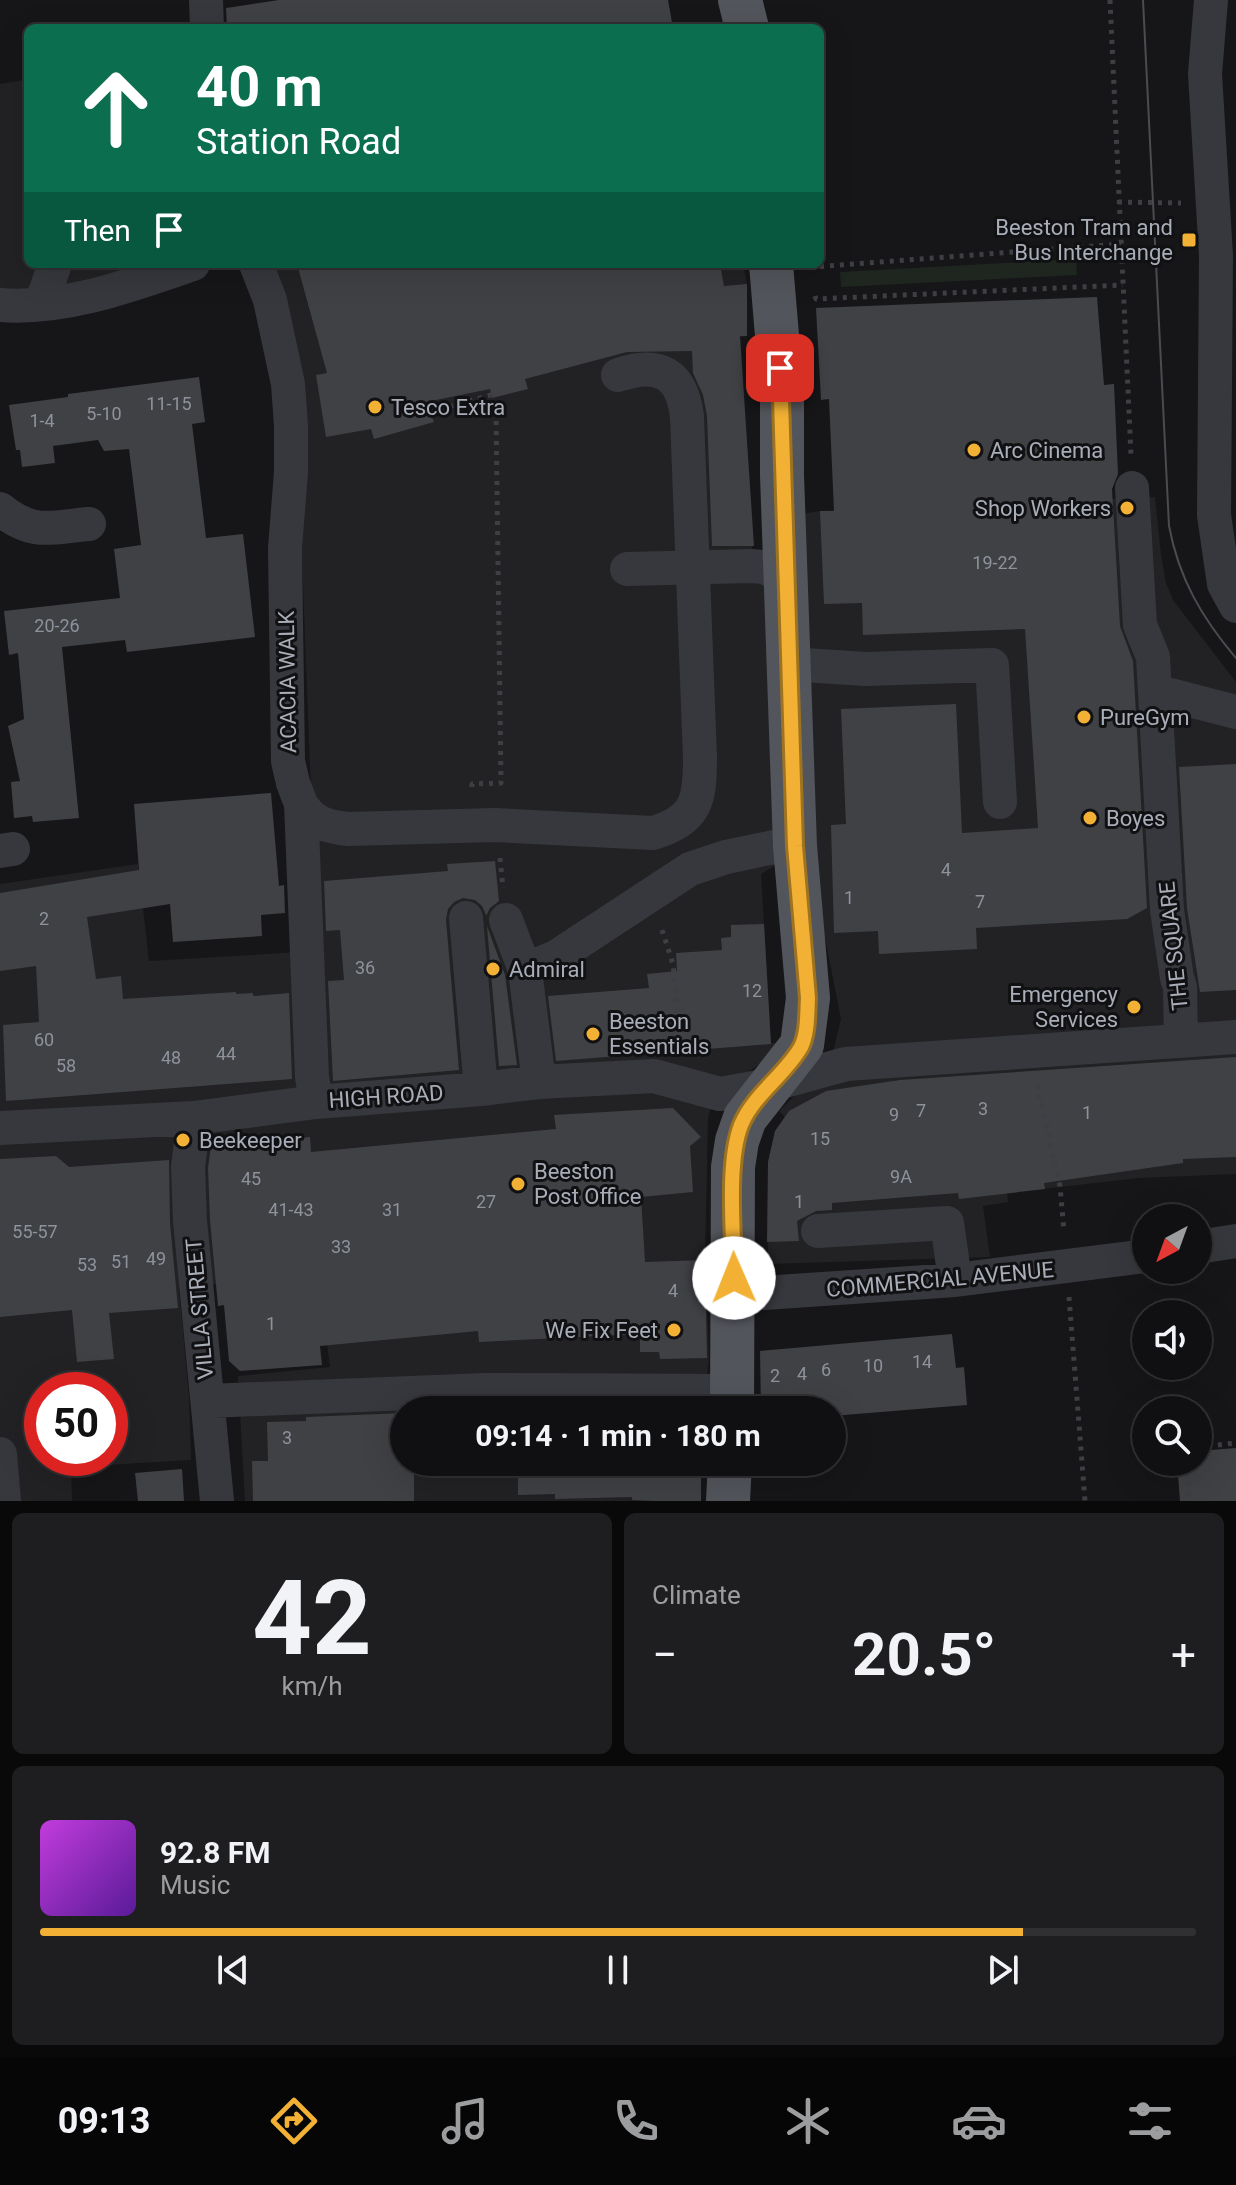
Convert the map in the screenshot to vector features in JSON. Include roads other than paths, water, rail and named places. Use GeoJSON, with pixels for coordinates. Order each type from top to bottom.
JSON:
{"type":"FeatureCollection","features":[{"type":"Feature","properties":{"kind":"main road"},"geometry":{"type":"LineString","coordinates":[[733,1396],[733,1167],[737,1141],[745,1118],[802,1045],[808,998],[795,846],[782,395],[771,268]]}},
{"type":"Feature","properties":{"kind":"main road"},"geometry":{"type":"LineString","coordinates":[[728,1501],[729,1476]]}},
{"type":"Feature","properties":{"kind":"street"},"geometry":{"type":"LineString","coordinates":[[206,0],[207,24]]}},
{"type":"Feature","properties":{"kind":"street"},"geometry":{"type":"LineString","coordinates":[[1211,0],[1205,74],[1216,256],[1214,515],[1224,584],[1236,606]]}},
{"type":"Feature","properties":{"kind":"street"},"geometry":{"type":"LineString","coordinates":[[41,304],[54,268]]}},
{"type":"Feature","properties":{"kind":"street"},"geometry":{"type":"LineString","coordinates":[[0,305],[41,304],[90,296],[180,268]]}},
{"type":"Feature","properties":{"kind":"street","name":"ACACIA WALK"},"geometry":{"type":"LineString","coordinates":[[258,268],[270,300],[288,384],[291,472],[285,548],[288,761],[301,804],[312,1077],[316,1102]]}},
{"type":"Feature","properties":{"kind":"street"},"geometry":{"type":"LineString","coordinates":[[301,804],[310,818],[329,827],[349,829],[495,825],[653,833],[678,824],[692,809],[700,787],[700,758],[687,417],[683,394],[662,372],[654,368],[637,369],[618,375]]}},
{"type":"Feature","properties":{"kind":"street","name":"THE SQUARE"},"geometry":{"type":"LineString","coordinates":[[770,1085],[846,1064],[1181,1041],[1180,987],[1167,910],[1153,657],[1140,625],[1132,488]]}},
{"type":"Feature","properties":{"kind":"street"},"geometry":{"type":"LineString","coordinates":[[0,509],[21,525],[33,529],[89,524]]}},
{"type":"Feature","properties":{"kind":"street"},"geometry":{"type":"LineString","coordinates":[[627,569],[751,566],[786,577]]}},
{"type":"Feature","properties":{"kind":"street"},"geometry":{"type":"LineString","coordinates":[[788,664],[866,669],[992,665],[1000,802]]}},
{"type":"Feature","properties":{"kind":"street"},"geometry":{"type":"LineString","coordinates":[[1155,691],[1236,712]]}},
{"type":"Feature","properties":{"kind":"street"},"geometry":{"type":"LineString","coordinates":[[525,970],[556,957],[690,869],[726,857],[795,846]]}},
{"type":"Feature","properties":{"kind":"street"},"geometry":{"type":"LineString","coordinates":[[466,918],[481,1089]]}},
{"type":"Feature","properties":{"kind":"street"},"geometry":{"type":"LineString","coordinates":[[506,920],[525,970],[539,1082]]}},
{"type":"Feature","properties":{"kind":"street"},"geometry":{"type":"LineString","coordinates":[[1181,1041],[1236,1037]]}},
{"type":"Feature","properties":{"kind":"street","name":"HIGH ROAD"},"geometry":{"type":"LineString","coordinates":[[0,1128],[194,1118],[316,1102],[539,1082],[654,1076],[720,1094],[770,1085]]}},
{"type":"Feature","properties":{"kind":"street","name":"VILLA STREET"},"geometry":{"type":"LineString","coordinates":[[194,1118],[188,1167],[190,1221],[217,1501]]}},
{"type":"Feature","properties":{"kind":"street"},"geometry":{"type":"LineString","coordinates":[[818,1231],[947,1223],[955,1280]]}},
{"type":"Feature","properties":{"kind":"street"},"geometry":{"type":"LineString","coordinates":[[1212,1245],[1236,1241]]}},
{"type":"Feature","properties":{"kind":"street","name":"COMMERCIAL AVENUE"},"geometry":{"type":"LineString","coordinates":[[734,1295],[955,1280],[1132,1258]]}},
{"type":"Feature","properties":{"kind":"street"},"geometry":{"type":"LineString","coordinates":[[208,1401],[486,1390],[634,1396]]}},
{"type":"Feature","properties":{"kind":"street"},"geometry":{"type":"LineString","coordinates":[[0,1454],[4,1501]]}},
{"type":"Feature","properties":{"kind":"tram line"},"geometry":{"type":"LineString","coordinates":[[1143,0],[1169,526],[1179,563],[1194,597],[1236,658]]}},
{"type":"Feature","properties":{"kind":"place","name":"Beeston Tram and Bus Interchange"},"geometry":{"type":"Point","coordinates":[1189,240]}},
{"type":"Feature","properties":{"kind":"place","name":"Tesco Extra"},"geometry":{"type":"Point","coordinates":[375,407]}},
{"type":"Feature","properties":{"kind":"place","name":"Arc Cinema"},"geometry":{"type":"Point","coordinates":[974,450]}},
{"type":"Feature","properties":{"kind":"place","name":"Shop Workers"},"geometry":{"type":"Point","coordinates":[1127,508]}},
{"type":"Feature","properties":{"kind":"place","name":"PureGym"},"geometry":{"type":"Point","coordinates":[1084,717]}},
{"type":"Feature","properties":{"kind":"place","name":"Boyes"},"geometry":{"type":"Point","coordinates":[1090,818]}},
{"type":"Feature","properties":{"kind":"place","name":"Admiral"},"geometry":{"type":"Point","coordinates":[493,969]}},
{"type":"Feature","properties":{"kind":"place","name":"Emergency Services"},"geometry":{"type":"Point","coordinates":[1134,1007]}},
{"type":"Feature","properties":{"kind":"place","name":"Beeston Essentials"},"geometry":{"type":"Point","coordinates":[593,1034]}},
{"type":"Feature","properties":{"kind":"place","name":"Beekeeper"},"geometry":{"type":"Point","coordinates":[183,1140]}},
{"type":"Feature","properties":{"kind":"place","name":"Beeston Post Office"},"geometry":{"type":"Point","coordinates":[518,1184]}},
{"type":"Feature","properties":{"kind":"place","name":"We Fix Feet"},"geometry":{"type":"Point","coordinates":[674,1330]}}]}
